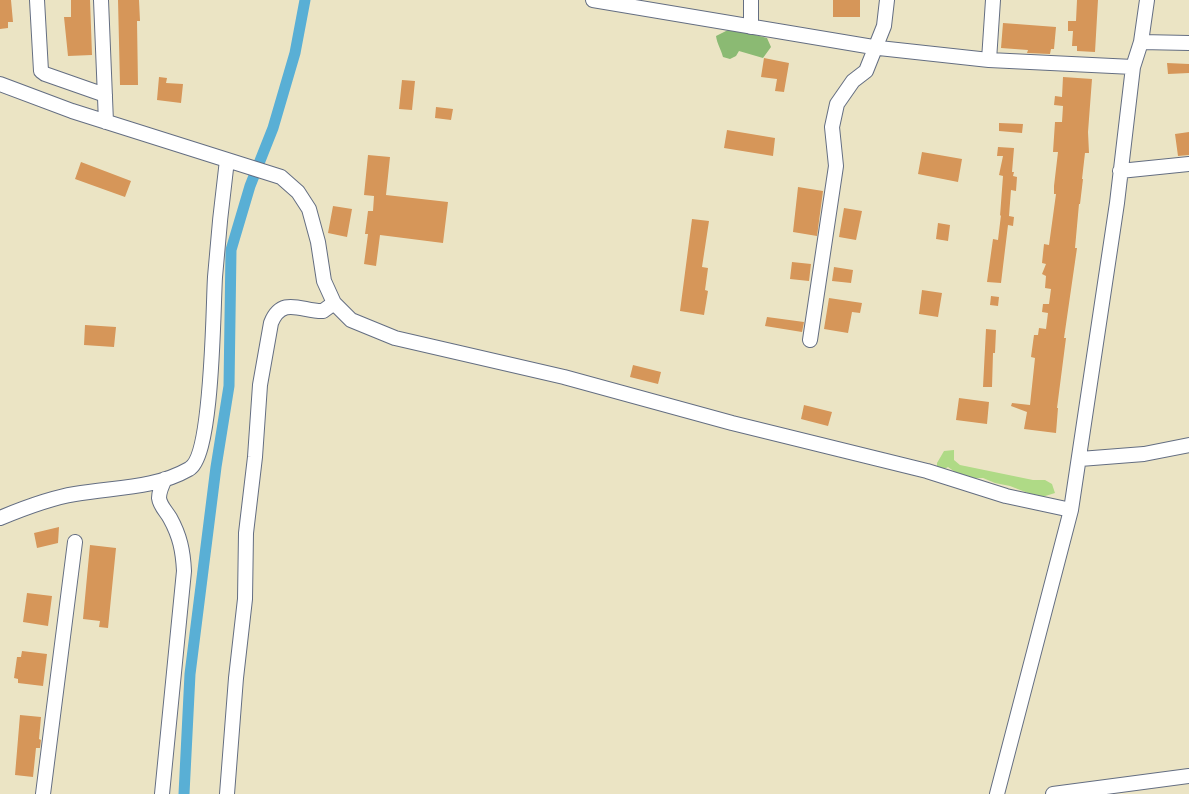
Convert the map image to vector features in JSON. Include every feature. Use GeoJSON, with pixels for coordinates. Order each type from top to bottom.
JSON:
{"type":"FeatureCollection","features":[{"type":"Feature","properties":{"kind":"street"},"geometry":{"type":"LineString","coordinates":[[37,0],[41,71],[105,95]]}},
{"type":"Feature","properties":{"kind":"street"},"geometry":{"type":"LineString","coordinates":[[101,0],[106,122]]}},
{"type":"Feature","properties":{"kind":"street"},"geometry":{"type":"LineString","coordinates":[[594,0],[876,48],[989,60],[1133,67]]}},
{"type":"Feature","properties":{"kind":"street"},"geometry":{"type":"LineString","coordinates":[[751,0],[751,27]]}},
{"type":"Feature","properties":{"kind":"street"},"geometry":{"type":"LineString","coordinates":[[810,340],[836,166],[832,127],[837,104],[853,81],[866,71],[884,26],[887,0]]}},
{"type":"Feature","properties":{"kind":"street"},"geometry":{"type":"LineString","coordinates":[[989,60],[993,0]]}},
{"type":"Feature","properties":{"kind":"street"},"geometry":{"type":"LineString","coordinates":[[997,794],[1071,510],[1080,459],[1133,67],[1141,42],[1147,0]]}},
{"type":"Feature","properties":{"kind":"street"},"geometry":{"type":"LineString","coordinates":[[1141,42],[1189,43]]}},
{"type":"Feature","properties":{"kind":"street"},"geometry":{"type":"LineString","coordinates":[[0,84],[106,122],[281,177],[298,192],[309,209],[318,242],[324,281],[334,303],[351,320],[395,338],[564,377],[732,423],[926,471],[1016,498],[1071,510]]}},
{"type":"Feature","properties":{"kind":"street"},"geometry":{"type":"LineString","coordinates":[[0,518],[58,497],[126,488],[164,479],[191,468],[198,458],[202,443],[211,375],[215,278],[231,162]]}},
{"type":"Feature","properties":{"kind":"street"},"geometry":{"type":"LineString","coordinates":[[1120,171],[1189,164]]}},
{"type":"Feature","properties":{"kind":"street"},"geometry":{"type":"LineString","coordinates":[[227,794],[236,678],[245,599],[246,533],[255,457],[260,385],[271,323],[274,315],[283,308],[296,306],[323,312],[334,303]]}},
{"type":"Feature","properties":{"kind":"street"},"geometry":{"type":"LineString","coordinates":[[1080,459],[1144,454],[1189,445]]}},
{"type":"Feature","properties":{"kind":"street"},"geometry":{"type":"LineString","coordinates":[[162,794],[184,571],[183,551],[177,533],[170,517],[162,507],[159,497],[164,479]]}},
{"type":"Feature","properties":{"kind":"street"},"geometry":{"type":"LineString","coordinates":[[43,794],[76,542]]}},
{"type":"Feature","properties":{"kind":"street"},"geometry":{"type":"LineString","coordinates":[[1053,794],[1189,776]]}},
{"type":"Feature","properties":{"kind":"green space"},"geometry":{"type":"Polygon","coordinates":[[[728,30],[767,38],[771,47],[763,58],[739,51],[736,56],[730,59],[723,57],[716,36],[728,30]]]}},
{"type":"Feature","properties":{"kind":"green space"},"geometry":{"type":"Polygon","coordinates":[[[954,450],[954,460],[960,465],[1033,480],[1045,480],[1052,484],[1055,493],[1042,497],[983,478],[974,478],[955,472],[948,467],[942,470],[937,469],[937,463],[944,451],[954,450]]]}},
{"type":"Feature","properties":{"kind":"building"},"geometry":{"type":"Polygon","coordinates":[[[0,0],[11,0],[13,22],[8,22],[8,28],[0,29],[0,0]]]}},
{"type":"Feature","properties":{"kind":"building"},"geometry":{"type":"Polygon","coordinates":[[[71,0],[90,0],[92,55],[68,56],[64,17],[71,17],[71,0]]]}},
{"type":"Feature","properties":{"kind":"building"},"geometry":{"type":"Polygon","coordinates":[[[118,0],[139,0],[140,21],[137,21],[138,85],[120,85],[118,0]]]}},
{"type":"Feature","properties":{"kind":"building"},"geometry":{"type":"Polygon","coordinates":[[[833,0],[860,0],[860,17],[833,17],[833,0]]]}},
{"type":"Feature","properties":{"kind":"building"},"geometry":{"type":"Polygon","coordinates":[[[1077,0],[1098,0],[1095,52],[1077,51],[1077,46],[1072,46],[1073,31],[1068,31],[1068,21],[1076,21],[1077,0]]]}},
{"type":"Feature","properties":{"kind":"building"},"geometry":{"type":"Polygon","coordinates":[[[1003,23],[1056,27],[1054,49],[1051,49],[1050,54],[1027,53],[1028,50],[1001,48],[1003,23]]]}},
{"type":"Feature","properties":{"kind":"building"},"geometry":{"type":"Polygon","coordinates":[[[764,58],[789,63],[784,92],[775,91],[777,79],[761,77],[764,58]]]}},
{"type":"Feature","properties":{"kind":"building"},"geometry":{"type":"Polygon","coordinates":[[[1167,63],[1189,64],[1189,73],[1168,74],[1167,63]]]}},
{"type":"Feature","properties":{"kind":"building"},"geometry":{"type":"Polygon","coordinates":[[[159,77],[167,78],[166,83],[183,84],[181,103],[157,100],[159,77]]]}},
{"type":"Feature","properties":{"kind":"building"},"geometry":{"type":"Polygon","coordinates":[[[1063,77],[1092,79],[1088,132],[1089,153],[1085,153],[1075,248],[1077,248],[1064,338],[1066,338],[1057,408],[1056,433],[1024,429],[1027,412],[1011,406],[1012,403],[1030,405],[1035,358],[1031,357],[1034,335],[1038,335],[1039,328],[1046,329],[1048,313],[1042,312],[1043,304],[1049,304],[1051,289],[1045,288],[1046,276],[1042,274],[1046,264],[1042,263],[1044,244],[1049,245],[1056,194],[1054,194],[1054,186],[1058,152],[1053,152],[1055,122],[1062,122],[1063,106],[1054,105],[1055,96],[1062,97],[1063,77]]]}},
{"type":"Feature","properties":{"kind":"building"},"geometry":{"type":"Polygon","coordinates":[[[402,80],[415,81],[412,110],[399,109],[402,80]]]}},
{"type":"Feature","properties":{"kind":"building"},"geometry":{"type":"Polygon","coordinates":[[[436,107],[453,109],[451,120],[435,118],[436,107]]]}},
{"type":"Feature","properties":{"kind":"building"},"geometry":{"type":"Polygon","coordinates":[[[999,123],[1023,124],[1022,133],[999,131],[999,123]]]}},
{"type":"Feature","properties":{"kind":"building"},"geometry":{"type":"Polygon","coordinates":[[[727,130],[775,138],[773,156],[724,148],[727,130]]]}},
{"type":"Feature","properties":{"kind":"building"},"geometry":{"type":"Polygon","coordinates":[[[1189,132],[1189,155],[1178,156],[1175,134],[1189,132]]]}},
{"type":"Feature","properties":{"kind":"building"},"geometry":{"type":"Polygon","coordinates":[[[998,147],[1014,148],[1012,172],[1014,172],[1013,176],[1017,177],[1016,191],[1011,190],[1009,216],[1014,217],[1013,226],[1008,225],[1001,283],[987,282],[993,239],[998,240],[1001,215],[1003,176],[999,175],[1003,156],[997,156],[998,147]]]}},
{"type":"Feature","properties":{"kind":"building"},"geometry":{"type":"Polygon","coordinates":[[[922,152],[962,159],[958,182],[918,174],[922,152]]]}},
{"type":"Feature","properties":{"kind":"building"},"geometry":{"type":"Polygon","coordinates":[[[368,155],[390,157],[386,195],[448,202],[443,243],[380,235],[376,266],[364,264],[368,234],[365,234],[368,211],[373,211],[374,196],[364,195],[368,155]]]}},
{"type":"Feature","properties":{"kind":"building"},"geometry":{"type":"Polygon","coordinates":[[[81,162],[131,181],[125,197],[75,179],[81,162]]]}},
{"type":"Feature","properties":{"kind":"building"},"geometry":{"type":"Polygon","coordinates":[[[798,187],[823,191],[817,236],[793,232],[798,187]]]}},
{"type":"Feature","properties":{"kind":"building"},"geometry":{"type":"Polygon","coordinates":[[[333,206],[352,209],[347,237],[328,233],[333,206]]]}},
{"type":"Feature","properties":{"kind":"building"},"geometry":{"type":"Polygon","coordinates":[[[844,208],[862,211],[856,240],[839,237],[844,208]]]}},
{"type":"Feature","properties":{"kind":"building"},"geometry":{"type":"Polygon","coordinates":[[[692,219],[709,221],[702,267],[708,268],[705,290],[708,291],[704,315],[680,311],[692,219]]]}},
{"type":"Feature","properties":{"kind":"building"},"geometry":{"type":"Polygon","coordinates":[[[938,223],[950,225],[948,241],[936,239],[938,223]]]}},
{"type":"Feature","properties":{"kind":"building"},"geometry":{"type":"Polygon","coordinates":[[[792,262],[811,264],[809,281],[790,279],[792,262]]]}},
{"type":"Feature","properties":{"kind":"building"},"geometry":{"type":"Polygon","coordinates":[[[834,267],[853,270],[851,283],[832,281],[834,267]]]}},
{"type":"Feature","properties":{"kind":"building"},"geometry":{"type":"Polygon","coordinates":[[[922,290],[942,293],[938,317],[919,314],[922,290]]]}},
{"type":"Feature","properties":{"kind":"building"},"geometry":{"type":"Polygon","coordinates":[[[991,296],[999,297],[998,306],[990,305],[991,296]]]}},
{"type":"Feature","properties":{"kind":"building"},"geometry":{"type":"Polygon","coordinates":[[[829,298],[862,303],[860,313],[852,312],[848,333],[824,329],[829,298]]]}},
{"type":"Feature","properties":{"kind":"building"},"geometry":{"type":"Polygon","coordinates":[[[767,317],[804,322],[802,332],[765,326],[767,317]]]}},
{"type":"Feature","properties":{"kind":"building"},"geometry":{"type":"Polygon","coordinates":[[[85,325],[116,327],[114,347],[84,345],[85,325]]]}},
{"type":"Feature","properties":{"kind":"building"},"geometry":{"type":"Polygon","coordinates":[[[986,329],[996,330],[992,387],[983,387],[986,329]]]}},
{"type":"Feature","properties":{"kind":"building"},"geometry":{"type":"Polygon","coordinates":[[[633,365],[661,372],[658,384],[630,377],[633,365]]]}},
{"type":"Feature","properties":{"kind":"building"},"geometry":{"type":"Polygon","coordinates":[[[959,398],[989,402],[987,424],[956,420],[959,398]]]}},
{"type":"Feature","properties":{"kind":"building"},"geometry":{"type":"Polygon","coordinates":[[[804,405],[832,412],[828,426],[801,419],[804,405]]]}},
{"type":"Feature","properties":{"kind":"building"},"geometry":{"type":"Polygon","coordinates":[[[59,527],[58,543],[37,548],[34,533],[59,527]]]}},
{"type":"Feature","properties":{"kind":"building"},"geometry":{"type":"Polygon","coordinates":[[[90,545],[116,548],[108,628],[99,627],[100,621],[83,619],[90,545]]]}},
{"type":"Feature","properties":{"kind":"building"},"geometry":{"type":"Polygon","coordinates":[[[27,593],[52,596],[48,626],[23,622],[27,593]]]}},
{"type":"Feature","properties":{"kind":"building"},"geometry":{"type":"Polygon","coordinates":[[[22,651],[47,654],[43,686],[18,683],[18,679],[14,678],[17,657],[21,657],[22,651]]]}},
{"type":"Feature","properties":{"kind":"building"},"geometry":{"type":"Polygon","coordinates":[[[20,715],[41,717],[40,748],[36,748],[33,777],[15,775],[20,715]]]}},
{"type":"Feature","properties":{"kind":"waterway"},"geometry":{"type":"LineString","coordinates":[[184,794],[190,674],[216,467],[229,386],[231,250],[250,186],[273,128],[295,53],[305,0]]}}]}
